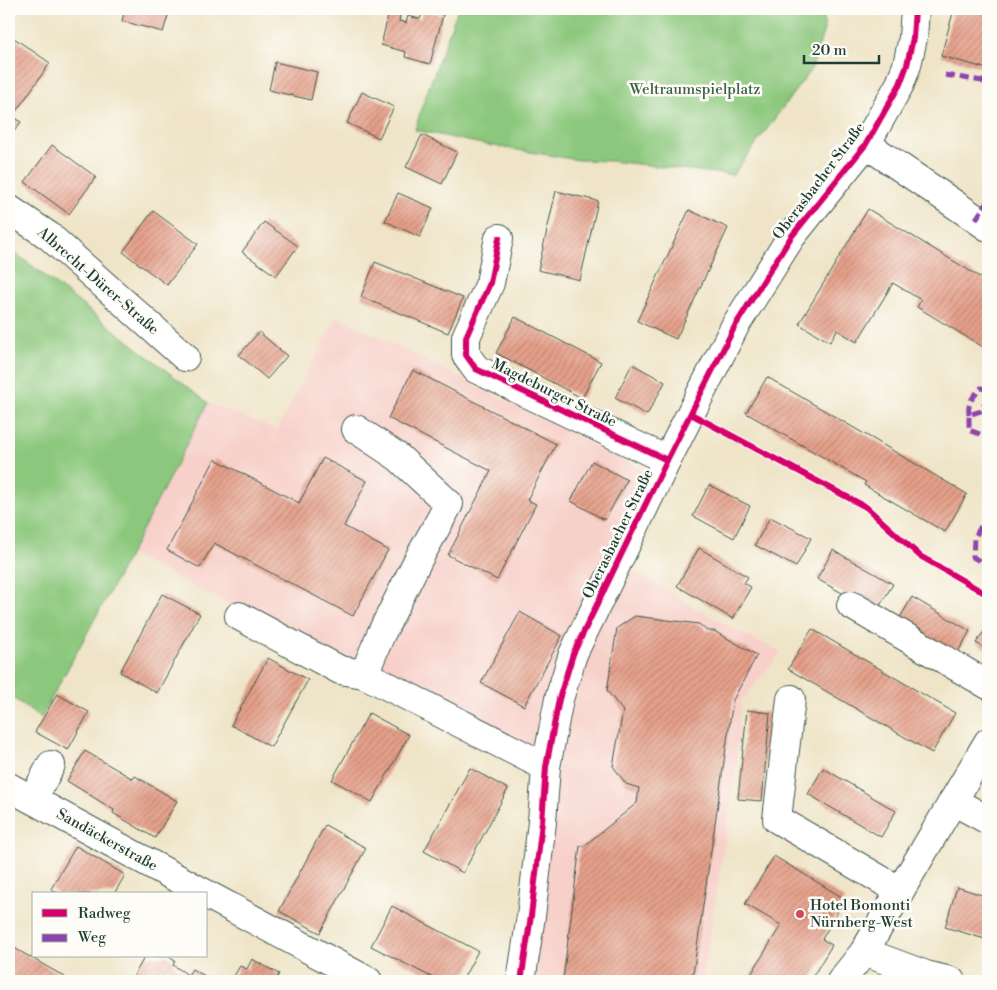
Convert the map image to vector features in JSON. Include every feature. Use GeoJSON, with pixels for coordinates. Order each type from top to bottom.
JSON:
{"type":"FeatureCollection","features":[{"type":"Feature","properties":{"kind":"street","name":"Oberasbacher Straße"},"geometry":{"type":"LineString","coordinates":[[521,981],[542,822],[546,767],[559,699],[573,654],[667,460],[735,326],[791,237],[866,144],[900,84],[907,65],[913,38],[915,9]]}},
{"type":"Feature","properties":{"kind":"street"},"geometry":{"type":"LineString","coordinates":[[866,144],[988,227]]}},
{"type":"Feature","properties":{"kind":"street","name":"Albrecht-Dürer-Straße"},"geometry":{"type":"LineString","coordinates":[[9,209],[49,236],[185,357]]}},
{"type":"Feature","properties":{"kind":"street","name":"Magdeburger Straße"},"geometry":{"type":"LineString","coordinates":[[499,238],[490,283],[466,337],[466,355],[476,369],[667,460]]}},
{"type":"Feature","properties":{"kind":"street"},"geometry":{"type":"LineString","coordinates":[[356,428],[398,456],[449,504],[381,634],[364,674]]}},
{"type":"Feature","properties":{"kind":"street"},"geometry":{"type":"LineString","coordinates":[[851,605],[988,685]]}},
{"type":"Feature","properties":{"kind":"street"},"geometry":{"type":"LineString","coordinates":[[239,616],[340,670],[364,674],[546,767]]}},
{"type":"Feature","properties":{"kind":"street"},"geometry":{"type":"LineString","coordinates":[[791,699],[777,819],[900,890]]}},
{"type":"Feature","properties":{"kind":"street"},"geometry":{"type":"LineString","coordinates":[[840,981],[864,952],[988,742]]}},
{"type":"Feature","properties":{"kind":"street"},"geometry":{"type":"LineString","coordinates":[[33,800],[51,765]]}},
{"type":"Feature","properties":{"kind":"street","name":"Sandäckerstraße"},"geometry":{"type":"LineString","coordinates":[[9,787],[33,800],[109,830],[203,892]]}},
{"type":"Feature","properties":{"kind":"street"},"geometry":{"type":"LineString","coordinates":[[953,801],[988,820]]}},
{"type":"Feature","properties":{"kind":"street","name":"Sandäckerstraße"},"geometry":{"type":"LineString","coordinates":[[208,895],[368,981]]}},
{"type":"Feature","properties":{"kind":"street"},"geometry":{"type":"LineString","coordinates":[[864,952],[934,979]]}},
{"type":"Feature","properties":{"kind":"shaded area"},"geometry":{"type":"Polygon","coordinates":[[[337,316],[654,475],[615,559],[697,609],[781,653],[741,701],[733,791],[702,981],[517,981],[549,768],[130,554],[208,403],[277,430],[337,316]]]}},
{"type":"Feature","properties":{"kind":"green space","name":"Weltraumspielplatz"},"geometry":{"type":"Polygon","coordinates":[[[458,9],[824,9],[824,29],[812,68],[733,175],[611,161],[578,160],[482,144],[415,130],[458,9]]]}},
{"type":"Feature","properties":{"kind":"green space"},"geometry":{"type":"Polygon","coordinates":[[[9,248],[208,403],[130,554],[41,718],[9,695],[9,248]]]}},
{"type":"Feature","properties":{"kind":"building"},"geometry":{"type":"Polygon","coordinates":[[[125,9],[170,9],[163,32],[122,21],[125,9]]]}},
{"type":"Feature","properties":{"kind":"building"},"geometry":{"type":"Polygon","coordinates":[[[954,9],[988,9],[988,69],[941,56],[954,9]]]}},
{"type":"Feature","properties":{"kind":"building"},"geometry":{"type":"Polygon","coordinates":[[[423,10],[443,15],[430,64],[405,57],[406,52],[381,45],[389,12],[400,15],[399,21],[406,23],[408,16],[420,19],[423,10]]]}},
{"type":"Feature","properties":{"kind":"building"},"geometry":{"type":"Polygon","coordinates":[[[11,36],[50,63],[13,116],[21,122],[9,138],[9,40],[11,36]]]}},
{"type":"Feature","properties":{"kind":"building"},"geometry":{"type":"Polygon","coordinates":[[[275,62],[317,72],[311,100],[269,90],[275,62]]]}},
{"type":"Feature","properties":{"kind":"building"},"geometry":{"type":"Polygon","coordinates":[[[362,92],[394,107],[379,138],[347,123],[362,92]]]}},
{"type":"Feature","properties":{"kind":"building"},"geometry":{"type":"Polygon","coordinates":[[[422,135],[457,152],[442,184],[406,167],[422,135]]]}},
{"type":"Feature","properties":{"kind":"building"},"geometry":{"type":"Polygon","coordinates":[[[52,145],[96,177],[69,214],[25,182],[52,145]]]}},
{"type":"Feature","properties":{"kind":"building"},"geometry":{"type":"Polygon","coordinates":[[[556,191],[598,201],[580,280],[538,270],[556,191]]]}},
{"type":"Feature","properties":{"kind":"building"},"geometry":{"type":"Polygon","coordinates":[[[398,193],[433,208],[420,237],[385,221],[398,193]]]}},
{"type":"Feature","properties":{"kind":"building"},"geometry":{"type":"Polygon","coordinates":[[[868,209],[988,282],[988,350],[917,307],[921,300],[893,283],[857,342],[837,330],[830,342],[799,324],[868,209]]]}},
{"type":"Feature","properties":{"kind":"building"},"geometry":{"type":"Polygon","coordinates":[[[689,210],[728,228],[676,339],[637,321],[689,210]]]}},
{"type":"Feature","properties":{"kind":"building"},"geometry":{"type":"Polygon","coordinates":[[[153,211],[198,244],[167,285],[123,252],[153,211]]]}},
{"type":"Feature","properties":{"kind":"building"},"geometry":{"type":"Polygon","coordinates":[[[264,222],[298,246],[276,276],[242,252],[264,222]]]}},
{"type":"Feature","properties":{"kind":"building"},"geometry":{"type":"Polygon","coordinates":[[[375,262],[463,298],[448,333],[361,297],[375,262]]]}},
{"type":"Feature","properties":{"kind":"building"},"geometry":{"type":"Polygon","coordinates":[[[515,317],[601,362],[582,398],[496,353],[515,317]]]}},
{"type":"Feature","properties":{"kind":"building"},"geometry":{"type":"Polygon","coordinates":[[[259,332],[287,356],[267,379],[239,355],[259,332]]]}},
{"type":"Feature","properties":{"kind":"building"},"geometry":{"type":"Polygon","coordinates":[[[632,364],[665,382],[647,415],[615,398],[632,364]]]}},
{"type":"Feature","properties":{"kind":"building"},"geometry":{"type":"Polygon","coordinates":[[[413,370],[556,444],[527,500],[536,504],[497,580],[448,555],[491,471],[388,418],[413,370]]]}},
{"type":"Feature","properties":{"kind":"building"},"geometry":{"type":"Polygon","coordinates":[[[767,377],[967,494],[945,532],[864,485],[866,482],[746,413],[767,377]]]}},
{"type":"Feature","properties":{"kind":"building"},"geometry":{"type":"Polygon","coordinates":[[[323,458],[367,481],[344,526],[388,550],[353,616],[214,543],[200,568],[167,550],[215,459],[299,503],[323,458]]]}},
{"type":"Feature","properties":{"kind":"building"},"geometry":{"type":"Polygon","coordinates":[[[592,461],[627,480],[605,520],[571,501],[592,461]]]}},
{"type":"Feature","properties":{"kind":"building"},"geometry":{"type":"Polygon","coordinates":[[[709,485],[750,506],[734,538],[693,516],[709,485]]]}},
{"type":"Feature","properties":{"kind":"building"},"geometry":{"type":"Polygon","coordinates":[[[770,517],[811,538],[796,567],[755,545],[770,517]]]}},
{"type":"Feature","properties":{"kind":"building"},"geometry":{"type":"Polygon","coordinates":[[[699,548],[748,577],[744,583],[751,587],[733,619],[677,586],[699,548]]]}},
{"type":"Feature","properties":{"kind":"building"},"geometry":{"type":"Polygon","coordinates":[[[833,550],[893,584],[876,612],[817,579],[833,550]]]}},
{"type":"Feature","properties":{"kind":"building"},"geometry":{"type":"Polygon","coordinates":[[[162,594],[200,614],[157,693],[120,672],[162,594]]]}},
{"type":"Feature","properties":{"kind":"building"},"geometry":{"type":"Polygon","coordinates":[[[912,597],[970,631],[954,659],[896,625],[912,597]]]}},
{"type":"Feature","properties":{"kind":"building"},"geometry":{"type":"Polygon","coordinates":[[[520,612],[562,636],[524,706],[481,683],[520,612]]]}},
{"type":"Feature","properties":{"kind":"building"},"geometry":{"type":"Polygon","coordinates":[[[635,616],[699,624],[707,631],[714,631],[757,655],[733,700],[692,981],[674,977],[674,981],[576,981],[563,979],[580,846],[584,846],[637,803],[639,788],[626,784],[613,766],[623,711],[607,691],[617,628],[635,616]]]}},
{"type":"Feature","properties":{"kind":"building"},"geometry":{"type":"Polygon","coordinates":[[[988,627],[988,650],[976,643],[988,627]]]}},
{"type":"Feature","properties":{"kind":"building"},"geometry":{"type":"Polygon","coordinates":[[[812,629],[955,713],[932,753],[788,669],[812,629]]]}},
{"type":"Feature","properties":{"kind":"building"},"geometry":{"type":"Polygon","coordinates":[[[268,658],[308,680],[271,747],[231,725],[268,658]]]}},
{"type":"Feature","properties":{"kind":"building"},"geometry":{"type":"Polygon","coordinates":[[[57,694],[89,712],[68,750],[35,732],[57,694]]]}},
{"type":"Feature","properties":{"kind":"building"},"geometry":{"type":"Polygon","coordinates":[[[747,710],[770,713],[762,801],[738,799],[747,710]]]}},
{"type":"Feature","properties":{"kind":"building"},"geometry":{"type":"Polygon","coordinates":[[[369,713],[409,735],[372,802],[332,780],[369,713]]]}},
{"type":"Feature","properties":{"kind":"building"},"geometry":{"type":"Polygon","coordinates":[[[85,751],[133,779],[135,776],[177,801],[155,838],[113,813],[114,810],[67,781],[85,751]]]}},
{"type":"Feature","properties":{"kind":"building"},"geometry":{"type":"Polygon","coordinates":[[[470,768],[508,789],[463,873],[424,851],[470,768]]]}},
{"type":"Feature","properties":{"kind":"building"},"geometry":{"type":"Polygon","coordinates":[[[823,768],[896,811],[881,837],[808,794],[823,768]]]}},
{"type":"Feature","properties":{"kind":"building"},"geometry":{"type":"Polygon","coordinates":[[[325,825],[366,848],[320,933],[279,911],[325,825]]]}},
{"type":"Feature","properties":{"kind":"building"},"geometry":{"type":"Polygon","coordinates":[[[76,846],[125,875],[115,892],[56,892],[51,889],[76,846]]]}},
{"type":"Feature","properties":{"kind":"building","name":"Hotel Bomonti Nürnberg-West"},"geometry":{"type":"Polygon","coordinates":[[[774,856],[845,899],[822,939],[832,945],[810,981],[747,981],[781,925],[745,904],[774,856]]]}},
{"type":"Feature","properties":{"kind":"building"},"geometry":{"type":"Polygon","coordinates":[[[957,887],[988,897],[988,940],[945,927],[957,887]]]}},
{"type":"Feature","properties":{"kind":"building"},"geometry":{"type":"Polygon","coordinates":[[[392,906],[478,951],[462,981],[439,981],[371,946],[392,906]]]}},
{"type":"Feature","properties":{"kind":"building"},"geometry":{"type":"Polygon","coordinates":[[[9,945],[65,977],[63,981],[9,981],[9,945]]]}},
{"type":"Feature","properties":{"kind":"building"},"geometry":{"type":"Polygon","coordinates":[[[144,958],[170,958],[175,961],[173,965],[188,975],[192,969],[210,979],[209,981],[131,981],[144,958]]]}},
{"type":"Feature","properties":{"kind":"building"},"geometry":{"type":"Polygon","coordinates":[[[252,959],[279,974],[275,981],[231,981],[240,966],[247,969],[252,959]]]}},
{"type":"Feature","properties":{"kind":"marked path"},"geometry":{"type":"LineString","coordinates":[[945,75],[982,81],[988,86]]}},
{"type":"Feature","properties":{"kind":"marked path"},"geometry":{"type":"LineString","coordinates":[[976,219],[988,201]]}},
{"type":"Feature","properties":{"kind":"marked path"},"geometry":{"type":"LineString","coordinates":[[969,415],[969,407],[973,397],[981,388],[988,389]]}},
{"type":"Feature","properties":{"kind":"marked path"},"geometry":{"type":"LineString","coordinates":[[988,397],[981,411],[969,415],[969,430],[988,437]]}},
{"type":"Feature","properties":{"kind":"marked path"},"geometry":{"type":"LineString","coordinates":[[988,513],[974,539],[973,557],[988,566]]}},
{"type":"Feature","properties":{"kind":"cycle path"},"geometry":{"type":"LineString","coordinates":[[521,981],[542,822],[546,767],[559,699],[573,654],[667,460],[735,326],[791,237],[866,144],[900,84],[907,65],[913,38],[915,9]]}},
{"type":"Feature","properties":{"kind":"cycle path"},"geometry":{"type":"LineString","coordinates":[[499,238],[490,283],[466,337],[466,355],[476,369],[667,460]]}},
{"type":"Feature","properties":{"kind":"cycle path"},"geometry":{"type":"LineString","coordinates":[[691,414],[866,507],[920,556],[988,595]]}},
{"type":"Feature","properties":{"kind":"place","name":"Hotel Bomonti Nürnberg-West"},"geometry":{"type":"Point","coordinates":[800,914]}}]}
